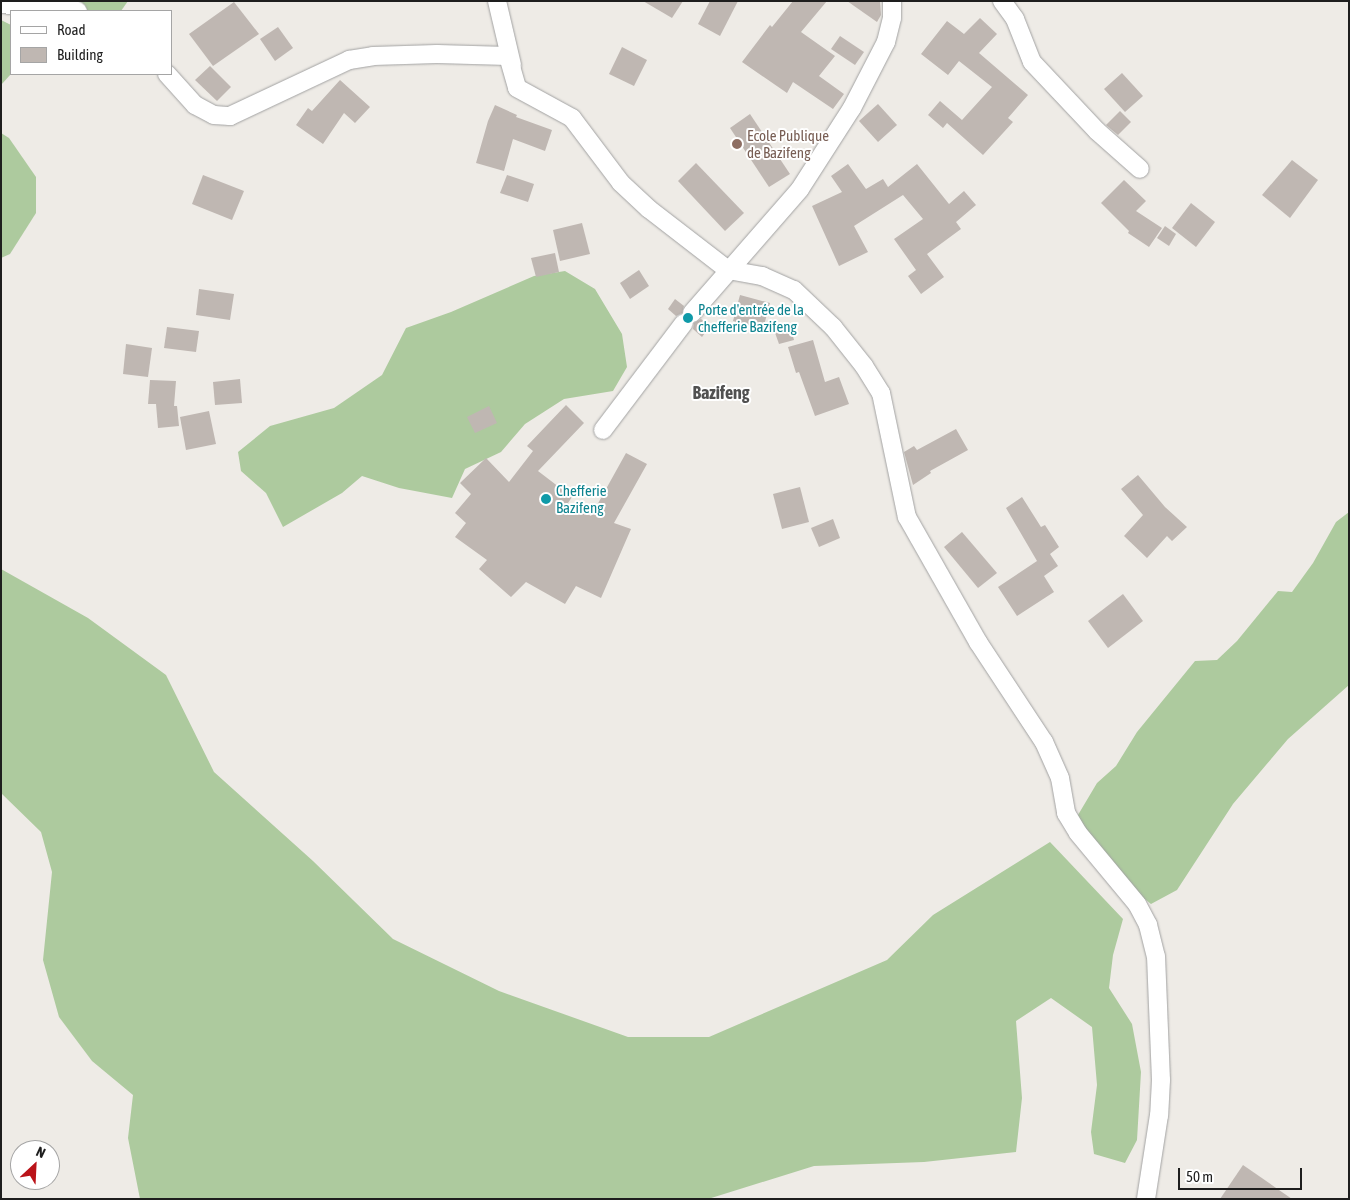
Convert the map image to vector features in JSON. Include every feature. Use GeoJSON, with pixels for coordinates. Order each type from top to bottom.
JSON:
{"type":"FeatureCollection","features":[{"type":"Feature","properties":{"kind":"street"},"geometry":{"type":"LineString","coordinates":[[497,1],[517,88]]}},
{"type":"Feature","properties":{"kind":"street"},"geometry":{"type":"LineString","coordinates":[[603,430],[688,318],[800,189],[852,108],[886,42],[892,18],[892,1]]}},
{"type":"Feature","properties":{"kind":"street"},"geometry":{"type":"LineString","coordinates":[[1002,1],[1015,19],[1032,62],[1097,131],[1140,169]]}},
{"type":"Feature","properties":{"kind":"street"},"geometry":{"type":"LineString","coordinates":[[1,4],[44,6],[71,10]]}},
{"type":"Feature","properties":{"kind":"street"},"geometry":{"type":"LineString","coordinates":[[168,75],[196,105],[214,115],[230,116],[326,69],[349,60],[373,56],[508,56],[517,88],[572,118],[622,183],[649,209],[728,270],[762,276],[794,290],[833,328],[864,366],[881,393],[887,414],[907,517],[978,642],[1044,742],[1060,778],[1066,812],[1070,820],[1078,833],[1137,904],[1148,925],[1156,956],[1161,1080],[1159,1115],[1146,1199]]}},
{"type":"Feature","properties":{"kind":"green space"},"geometry":{"type":"Polygon","coordinates":[[[52,1],[128,1],[122,10],[77,10],[52,1]]]}},
{"type":"Feature","properties":{"kind":"green space"},"geometry":{"type":"Polygon","coordinates":[[[1,20],[10,24],[10,75],[1,85],[1,20]]]}},
{"type":"Feature","properties":{"kind":"green space"},"geometry":{"type":"Polygon","coordinates":[[[1,133],[9,138],[36,177],[36,213],[10,254],[1,258],[1,133]]]}},
{"type":"Feature","properties":{"kind":"green space"},"geometry":{"type":"Polygon","coordinates":[[[565,271],[595,289],[622,334],[627,367],[613,391],[564,399],[525,424],[501,452],[465,469],[452,498],[399,488],[362,476],[342,493],[283,527],[266,493],[241,471],[238,452],[270,426],[334,408],[382,375],[406,328],[451,312],[534,276],[565,271]]]}},
{"type":"Feature","properties":{"kind":"green space"},"geometry":{"type":"Polygon","coordinates":[[[1349,512],[1349,685],[1288,739],[1233,804],[1177,890],[1151,904],[1128,886],[1075,820],[1097,783],[1116,766],[1137,732],[1195,661],[1217,660],[1237,641],[1278,591],[1292,592],[1313,563],[1336,522],[1349,512]]]}},
{"type":"Feature","properties":{"kind":"green space"},"geometry":{"type":"Polygon","coordinates":[[[1,569],[88,618],[166,675],[214,772],[313,861],[393,939],[499,991],[628,1037],[709,1037],[887,960],[933,915],[1050,842],[1123,919],[1113,955],[1109,988],[1132,1024],[1141,1072],[1137,1140],[1125,1163],[1094,1154],[1091,1132],[1097,1085],[1092,1027],[1051,998],[1016,1021],[1022,1098],[1016,1152],[924,1162],[814,1166],[708,1199],[140,1199],[128,1138],[133,1095],[92,1061],[59,1017],[43,960],[52,872],[41,832],[1,793],[1,569]]]}},
{"type":"Feature","properties":{"kind":"building"},"geometry":{"type":"Polygon","coordinates":[[[643,1],[683,1],[672,18],[643,1]]]}},
{"type":"Feature","properties":{"kind":"building"},"geometry":{"type":"Polygon","coordinates":[[[710,1],[738,1],[720,36],[698,24],[710,1]]]}},
{"type":"Feature","properties":{"kind":"building"},"geometry":{"type":"Polygon","coordinates":[[[793,1],[827,1],[801,32],[835,56],[819,76],[844,94],[833,109],[793,82],[787,93],[742,62],[770,25],[772,27],[793,1]]]}},
{"type":"Feature","properties":{"kind":"building"},"geometry":{"type":"Polygon","coordinates":[[[847,1],[880,1],[881,15],[877,22],[847,1]]]}},
{"type":"Feature","properties":{"kind":"building"},"geometry":{"type":"Polygon","coordinates":[[[234,2],[259,34],[213,66],[189,34],[234,2]]]}},
{"type":"Feature","properties":{"kind":"building"},"geometry":{"type":"Polygon","coordinates":[[[980,18],[997,34],[979,53],[1028,95],[1008,118],[1013,122],[983,155],[947,123],[943,128],[928,115],[940,101],[962,120],[992,87],[959,61],[948,75],[921,54],[947,21],[964,34],[980,18]]]}},
{"type":"Feature","properties":{"kind":"building"},"geometry":{"type":"Polygon","coordinates":[[[278,27],[293,48],[275,61],[260,39],[278,27]]]}},
{"type":"Feature","properties":{"kind":"building"},"geometry":{"type":"Polygon","coordinates":[[[840,36],[864,52],[855,65],[831,49],[840,36]]]}},
{"type":"Feature","properties":{"kind":"building"},"geometry":{"type":"Polygon","coordinates":[[[622,47],[647,60],[634,86],[609,74],[622,47]]]}},
{"type":"Feature","properties":{"kind":"building"},"geometry":{"type":"Polygon","coordinates":[[[210,66],[231,87],[217,101],[195,80],[210,66]]]}},
{"type":"Feature","properties":{"kind":"building"},"geometry":{"type":"Polygon","coordinates":[[[1122,73],[1143,96],[1125,112],[1104,89],[1122,73]]]}},
{"type":"Feature","properties":{"kind":"building"},"geometry":{"type":"Polygon","coordinates":[[[340,80],[370,107],[355,123],[344,113],[323,144],[296,125],[308,108],[312,111],[340,80]]]}},
{"type":"Feature","properties":{"kind":"building"},"geometry":{"type":"Polygon","coordinates":[[[878,104],[897,125],[878,142],[859,121],[878,104]]]}},
{"type":"Feature","properties":{"kind":"building"},"geometry":{"type":"Polygon","coordinates":[[[495,105],[517,115],[516,117],[552,130],[545,151],[513,139],[504,171],[476,163],[488,121],[495,105]]]}},
{"type":"Feature","properties":{"kind":"building"},"geometry":{"type":"Polygon","coordinates":[[[1120,111],[1131,122],[1118,135],[1106,125],[1120,111]]]}},
{"type":"Feature","properties":{"kind":"building"},"geometry":{"type":"Polygon","coordinates":[[[750,114],[790,174],[769,187],[730,128],[750,114]]]}},
{"type":"Feature","properties":{"kind":"building"},"geometry":{"type":"Polygon","coordinates":[[[1292,160],[1318,180],[1290,218],[1262,195],[1292,160]]]}},
{"type":"Feature","properties":{"kind":"building"},"geometry":{"type":"Polygon","coordinates":[[[696,163],[744,213],[725,231],[678,181],[696,163]]]}},
{"type":"Feature","properties":{"kind":"building"},"geometry":{"type":"Polygon","coordinates":[[[848,164],[866,189],[883,179],[888,187],[917,164],[949,204],[964,191],[976,205],[956,222],[961,229],[927,254],[944,277],[921,294],[908,276],[916,270],[894,239],[923,219],[903,195],[854,226],[868,252],[839,266],[812,206],[842,192],[831,176],[848,164]]]}},
{"type":"Feature","properties":{"kind":"building"},"geometry":{"type":"Polygon","coordinates":[[[203,175],[244,191],[232,220],[192,204],[203,175]]]}},
{"type":"Feature","properties":{"kind":"building"},"geometry":{"type":"Polygon","coordinates":[[[507,175],[534,184],[528,202],[500,193],[507,175]]]}},
{"type":"Feature","properties":{"kind":"building"},"geometry":{"type":"Polygon","coordinates":[[[1124,180],[1146,201],[1136,211],[1162,228],[1149,247],[1128,233],[1129,231],[1101,203],[1124,180]]]}},
{"type":"Feature","properties":{"kind":"building"},"geometry":{"type":"Polygon","coordinates":[[[1191,203],[1215,222],[1196,247],[1172,228],[1191,203]]]}},
{"type":"Feature","properties":{"kind":"building"},"geometry":{"type":"Polygon","coordinates":[[[582,223],[590,254],[560,261],[553,230],[582,223]]]}},
{"type":"Feature","properties":{"kind":"building"},"geometry":{"type":"Polygon","coordinates":[[[1165,226],[1176,234],[1169,246],[1157,238],[1165,226]]]}},
{"type":"Feature","properties":{"kind":"building"},"geometry":{"type":"Polygon","coordinates":[[[555,253],[559,272],[536,277],[531,258],[555,253]]]}},
{"type":"Feature","properties":{"kind":"building"},"geometry":{"type":"Polygon","coordinates":[[[639,270],[649,286],[630,299],[620,283],[639,270]]]}},
{"type":"Feature","properties":{"kind":"building"},"geometry":{"type":"Polygon","coordinates":[[[199,289],[234,294],[230,320],[196,315],[199,289]]]}},
{"type":"Feature","properties":{"kind":"building"},"geometry":{"type":"Polygon","coordinates":[[[740,295],[770,303],[763,329],[733,321],[740,295]]]}},
{"type":"Feature","properties":{"kind":"building"},"geometry":{"type":"Polygon","coordinates":[[[675,299],[684,306],[682,313],[676,316],[668,309],[675,299]]]}},
{"type":"Feature","properties":{"kind":"building"},"geometry":{"type":"Polygon","coordinates":[[[701,319],[710,326],[702,337],[693,329],[694,323],[701,319]]]}},
{"type":"Feature","properties":{"kind":"building"},"geometry":{"type":"Polygon","coordinates":[[[790,325],[794,340],[779,344],[774,330],[790,325]]]}},
{"type":"Feature","properties":{"kind":"building"},"geometry":{"type":"Polygon","coordinates":[[[167,327],[199,331],[196,352],[164,348],[167,327]]]}},
{"type":"Feature","properties":{"kind":"building"},"geometry":{"type":"Polygon","coordinates":[[[813,340],[825,382],[839,377],[849,404],[815,416],[799,372],[796,373],[788,347],[813,340]]]}},
{"type":"Feature","properties":{"kind":"building"},"geometry":{"type":"Polygon","coordinates":[[[126,344],[152,348],[148,377],[123,374],[126,344]]]}},
{"type":"Feature","properties":{"kind":"building"},"geometry":{"type":"Polygon","coordinates":[[[240,379],[242,403],[215,405],[213,382],[240,379]]]}},
{"type":"Feature","properties":{"kind":"building"},"geometry":{"type":"Polygon","coordinates":[[[150,380],[176,381],[174,406],[177,406],[179,426],[158,428],[156,404],[148,404],[150,380]]]}},
{"type":"Feature","properties":{"kind":"building"},"geometry":{"type":"Polygon","coordinates":[[[566,405],[584,423],[538,471],[572,497],[568,503],[591,516],[626,453],[647,464],[614,523],[631,529],[601,598],[576,586],[565,604],[526,582],[511,597],[479,569],[487,560],[455,537],[466,523],[455,513],[471,494],[460,483],[486,458],[509,482],[533,451],[527,446],[566,405]]]}},
{"type":"Feature","properties":{"kind":"building"},"geometry":{"type":"Polygon","coordinates":[[[489,406],[497,423],[475,433],[467,417],[489,406]]]}},
{"type":"Feature","properties":{"kind":"building"},"geometry":{"type":"Polygon","coordinates":[[[209,411],[216,444],[186,450],[180,417],[209,411]]]}},
{"type":"Feature","properties":{"kind":"building"},"geometry":{"type":"Polygon","coordinates":[[[956,429],[968,450],[930,471],[931,473],[913,485],[904,452],[914,446],[917,450],[956,429]]]}},
{"type":"Feature","properties":{"kind":"building"},"geometry":{"type":"Polygon","coordinates":[[[1138,475],[1165,507],[1187,527],[1172,541],[1167,536],[1147,558],[1124,536],[1143,515],[1121,489],[1138,475]]]}},
{"type":"Feature","properties":{"kind":"building"},"geometry":{"type":"Polygon","coordinates":[[[800,487],[809,522],[782,529],[773,494],[800,487]]]}},
{"type":"Feature","properties":{"kind":"building"},"geometry":{"type":"Polygon","coordinates":[[[1022,497],[1041,527],[1045,525],[1059,547],[1050,554],[1058,566],[1044,576],[1054,592],[1017,616],[998,587],[1037,561],[1006,508],[1022,497]]]}},
{"type":"Feature","properties":{"kind":"building"},"geometry":{"type":"Polygon","coordinates":[[[833,519],[840,538],[819,547],[811,528],[833,519]]]}},
{"type":"Feature","properties":{"kind":"building"},"geometry":{"type":"Polygon","coordinates":[[[962,532],[997,573],[978,588],[944,547],[962,532]]]}},
{"type":"Feature","properties":{"kind":"building"},"geometry":{"type":"Polygon","coordinates":[[[1123,594],[1143,621],[1108,648],[1088,621],[1123,594]]]}},
{"type":"Feature","properties":{"kind":"building"},"geometry":{"type":"Polygon","coordinates":[[[1243,1165],[1292,1199],[1220,1199],[1243,1165]]]}},
{"type":"Feature","properties":{"kind":"place","name":"Ecole Publique de Bazifeng"},"geometry":{"type":"Point","coordinates":[737,144]}},
{"type":"Feature","properties":{"kind":"place","name":"Porte d'entrée de la chefferie Bazifeng"},"geometry":{"type":"Point","coordinates":[688,318]}},
{"type":"Feature","properties":{"kind":"place","name":"Chefferie Bazifeng"},"geometry":{"type":"Point","coordinates":[546,499]}},
{"type":"Feature","properties":{"kind":"district","name":"Bazifeng"},"geometry":{"type":"Point","coordinates":[721,393]}}]}
